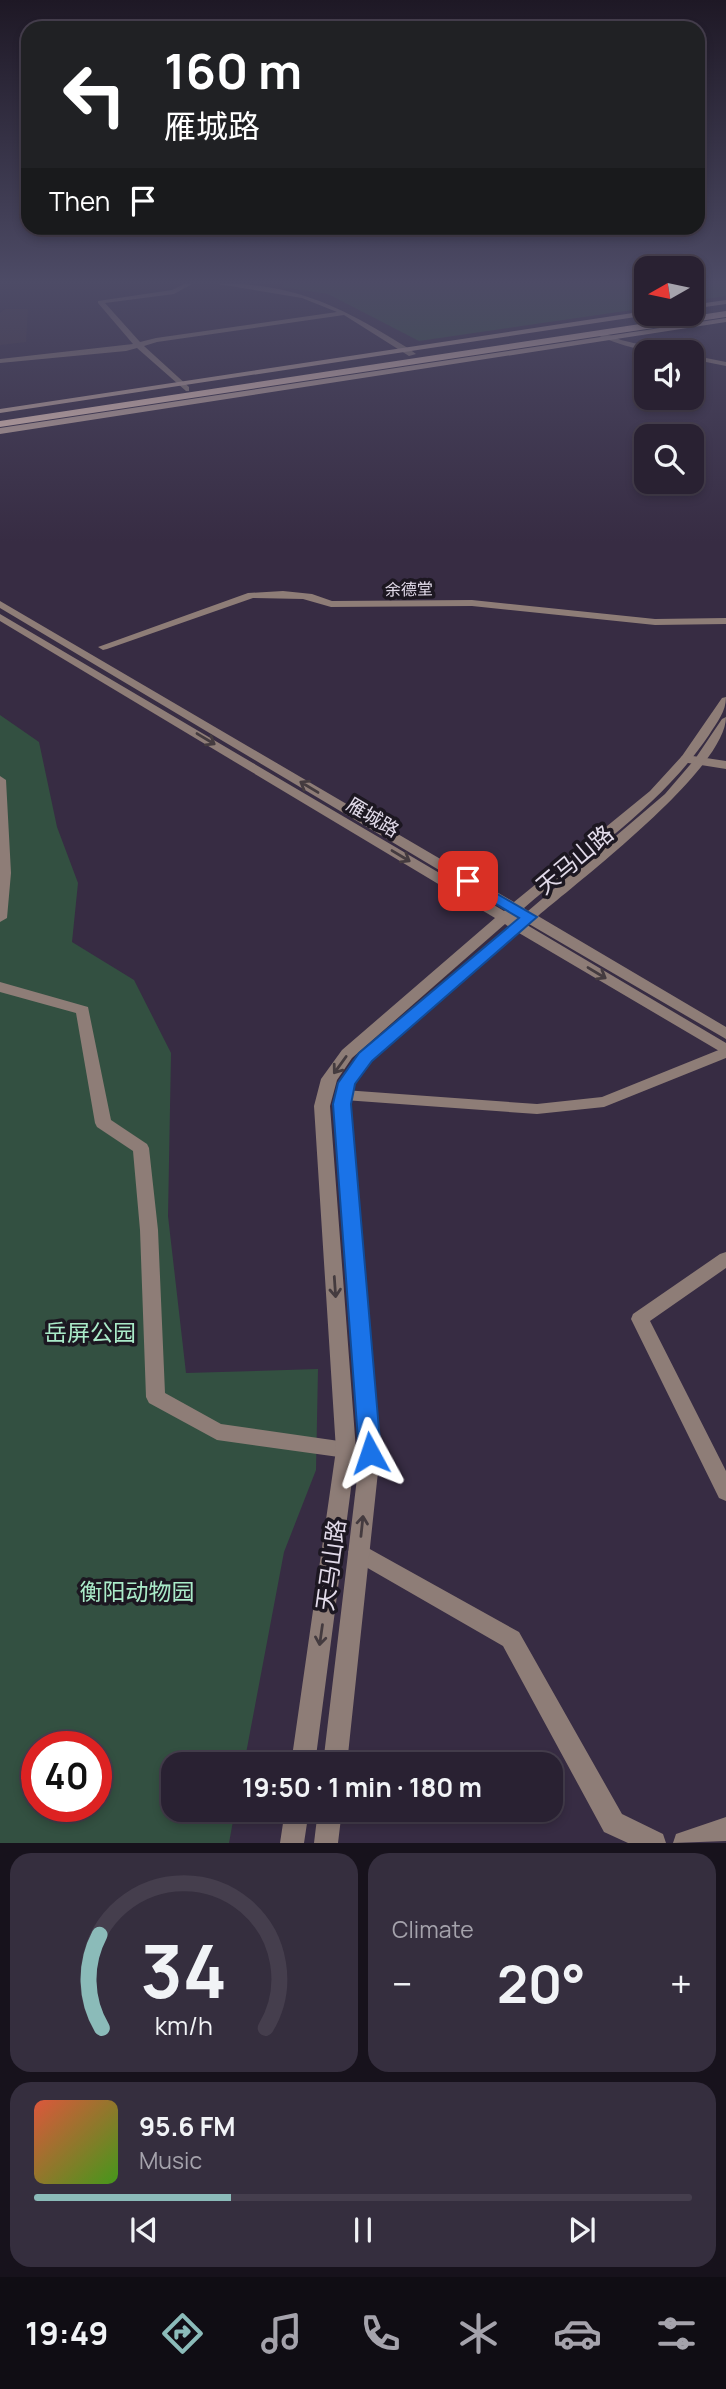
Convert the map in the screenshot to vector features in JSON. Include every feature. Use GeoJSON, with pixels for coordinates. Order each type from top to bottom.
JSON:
{"type":"FeatureCollection","features":[{"type":"Feature","properties":{"kind":"main road"},"geometry":{"type":"LineString","coordinates":[[0,417],[286,370]]}},
{"type":"Feature","properties":{"kind":"main road"},"geometry":{"type":"LineString","coordinates":[[0,424],[367,370]]}},
{"type":"Feature","properties":{"kind":"main road"},"geometry":{"type":"LineString","coordinates":[[0,431],[384,370]]}},
{"type":"Feature","properties":{"kind":"main road"},"geometry":{"type":"LineString","coordinates":[[0,411],[183,386]]}},
{"type":"Feature","properties":{"kind":"street"},"geometry":{"type":"LineString","coordinates":[[165,370],[183,386]]}},
{"type":"Feature","properties":{"kind":"street","name":"余德堂"},"geometry":{"type":"LineString","coordinates":[[103,647],[252,595],[272,594],[316,596],[331,604],[472,603],[655,622],[726,621]]}},
{"type":"Feature","properties":{"kind":"street","name":"雁城路"},"geometry":{"type":"LineString","coordinates":[[0,604],[517,918],[726,1051]]}},
{"type":"Feature","properties":{"kind":"street","name":"雁城路"},"geometry":{"type":"LineString","coordinates":[[0,617],[517,918],[726,1034]]}},
{"type":"Feature","properties":{"kind":"street","name":"天马山路"},"geometry":{"type":"LineString","coordinates":[[305,1752],[346,1450],[322,1106],[329,1079],[347,1054],[669,797],[726,700]]}},
{"type":"Feature","properties":{"kind":"street","name":"天马山路"},"geometry":{"type":"LineString","coordinates":[[693,760],[726,721]]}},
{"type":"Feature","properties":{"kind":"street"},"geometry":{"type":"LineString","coordinates":[[693,760],[726,765]]}},
{"type":"Feature","properties":{"kind":"street"},"geometry":{"type":"LineString","coordinates":[[0,780],[4,873],[0,918]]}},
{"type":"Feature","properties":{"kind":"street","name":"天马山路"},"geometry":{"type":"LineString","coordinates":[[336,1752],[370,1453],[342,1104],[344,1094],[347,1083],[365,1057],[517,918]]}},
{"type":"Feature","properties":{"kind":"street"},"geometry":{"type":"LineString","coordinates":[[0,987],[83,1010],[103,1123],[141,1148],[149,1230],[156,1397],[217,1432],[346,1450]]}},
{"type":"Feature","properties":{"kind":"street"},"geometry":{"type":"LineString","coordinates":[[344,1094],[537,1109],[604,1102],[726,1051]]}},
{"type":"Feature","properties":{"kind":"street"},"geometry":{"type":"LineString","coordinates":[[726,1259],[639,1319],[726,1492]]}},
{"type":"Feature","properties":{"kind":"street"},"geometry":{"type":"LineString","coordinates":[[359,1552],[511,1639],[613,1823],[654,1843]]}},
{"type":"Feature","properties":{"kind":"street"},"geometry":{"type":"LineString","coordinates":[[292,1843],[295,1822]]}},
{"type":"Feature","properties":{"kind":"street"},"geometry":{"type":"LineString","coordinates":[[326,1843],[329,1822]]}},
{"type":"Feature","properties":{"kind":"street"},"geometry":{"type":"LineString","coordinates":[[685,1843],[726,1829]]}},
{"type":"Feature","properties":{"kind":"green space"},"geometry":{"type":"Polygon","coordinates":[[[0,715],[39,742],[57,827],[78,883],[72,942],[134,980],[171,1053],[168,1216],[186,1373],[318,1369],[316,1470],[284,1552],[246,1752],[161,1752],[161,1822],[233,1822],[229,1843],[0,1843],[0,715]]]}},
{"type":"Feature","properties":{"kind":"route"},"geometry":{"type":"LineString","coordinates":[[370,1453],[342,1104],[347,1083],[365,1057],[530,917],[468,881]]}},
{"type":"Feature","properties":{"kind":"park label","name":"岳屏公园"},"geometry":{"type":"Point","coordinates":[90,1332]}},
{"type":"Feature","properties":{"kind":"park label","name":"衡阳动物园"},"geometry":{"type":"Point","coordinates":[137,1591]}}]}
